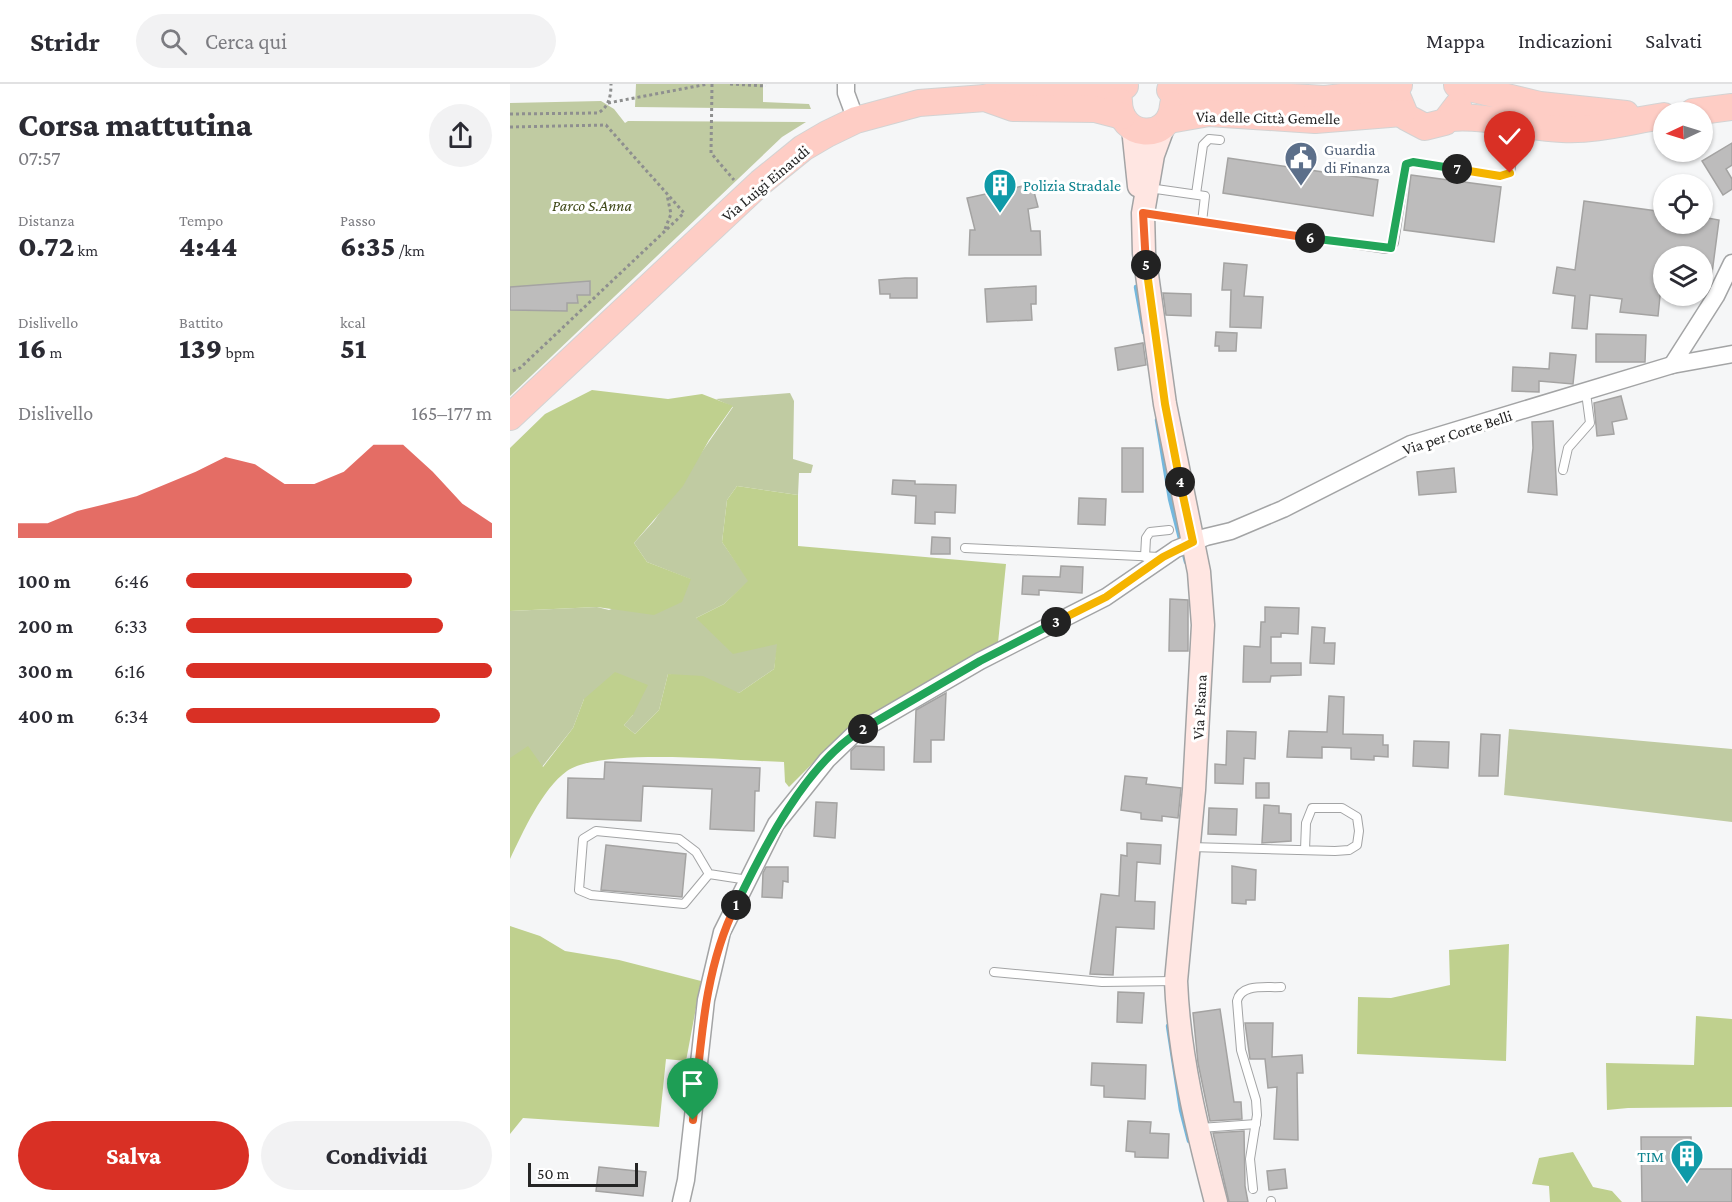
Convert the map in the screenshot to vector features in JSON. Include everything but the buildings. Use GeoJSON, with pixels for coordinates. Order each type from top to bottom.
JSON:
{"type":"FeatureCollection","features":[{"type":"Feature","properties":{"kind":"main road"},"geometry":{"type":"LineString","coordinates":[[1451,118],[1458,103],[1457,84],[1540,105],[1653,117]]}},
{"type":"Feature","properties":{"kind":"main road"},"geometry":{"type":"LineString","coordinates":[[985,98],[1019,86],[1080,90],[1125,85]]}},
{"type":"Feature","properties":{"kind":"main road","name":"Via Pisana"},"geometry":{"type":"LineString","coordinates":[[1125,85],[1119,102],[1127,122],[1143,213],[1144,253],[1165,404],[1179,548],[1202,598],[1203,626],[1189,847],[1169,981],[1197,1128],[1216,1202]]}},
{"type":"Feature","properties":{"kind":"main road"},"geometry":{"type":"LineString","coordinates":[[1400,85],[1398,99],[1402,113],[1411,122],[1425,127],[1439,125],[1451,118],[1497,120],[1545,128],[1582,129],[1653,118]]}},
{"type":"Feature","properties":{"kind":"main road","name":"Via delle Città Gemelle"},"geometry":{"type":"LineString","coordinates":[[1167,86],[1282,90],[1336,98],[1400,85]]}},
{"type":"Feature","properties":{"kind":"main road","name":"Via Pisana"},"geometry":{"type":"LineString","coordinates":[[1143,213],[1153,155],[1173,103],[1167,86]]}},
{"type":"Feature","properties":{"kind":"main road","name":"Via Luigi Einaudi"},"geometry":{"type":"LineString","coordinates":[[510,417],[747,195],[803,148],[856,120],[919,103],[985,98],[1013,108],[1095,109],[1127,122]]}},
{"type":"Feature","properties":{"kind":"main road"},"geometry":{"type":"LineString","coordinates":[[1713,109],[1732,107]]}},
{"type":"Feature","properties":{"kind":"main road","name":"Via delle Città Gemelle"},"geometry":{"type":"LineString","coordinates":[[1167,123],[1196,114],[1315,120],[1402,113]]}},
{"type":"Feature","properties":{"kind":"main road"},"geometry":{"type":"LineString","coordinates":[[1149,188],[1167,146],[1175,136],[1196,124],[1229,115]]}},
{"type":"Feature","properties":{"kind":"main road"},"geometry":{"type":"LineString","coordinates":[[1127,122],[1144,132],[1167,123]]}},
{"type":"Feature","properties":{"kind":"street"},"geometry":{"type":"LineString","coordinates":[[846,84],[846,93],[856,120]]}},
{"type":"Feature","properties":{"kind":"street"},"geometry":{"type":"LineString","coordinates":[[1672,365],[1716,296],[1732,263]]}},
{"type":"Feature","properties":{"kind":"street","name":"Via per Corte Belli"},"geometry":{"type":"LineString","coordinates":[[681,1202],[686,1180],[706,1000],[722,932],[776,824],[827,760],[853,735],[980,661],[1106,597],[1179,548],[1231,531],[1283,509],[1411,444],[1586,393],[1672,365],[1732,354]]}},
{"type":"Feature","properties":{"kind":"lane"},"geometry":{"type":"LineString","coordinates":[[1143,213],[1391,248],[1406,164],[1413,162],[1500,176],[1510,173],[1513,154],[1497,120]]}},
{"type":"Feature","properties":{"kind":"lane"},"geometry":{"type":"LineString","coordinates":[[1196,194],[1203,146],[1209,139],[1220,140]]}},
{"type":"Feature","properties":{"kind":"lane"},"geometry":{"type":"LineString","coordinates":[[1149,188],[1205,196],[1202,222]]}},
{"type":"Feature","properties":{"kind":"lane"},"geometry":{"type":"LineString","coordinates":[[1563,470],[1568,448],[1590,423],[1586,393]]}},
{"type":"Feature","properties":{"kind":"lane"},"geometry":{"type":"LineString","coordinates":[[1145,557],[1146,538],[1150,532],[1168,530]]}},
{"type":"Feature","properties":{"kind":"lane"},"geometry":{"type":"LineString","coordinates":[[965,548],[1145,557],[1179,548]]}},
{"type":"Feature","properties":{"kind":"lane"},"geometry":{"type":"LineString","coordinates":[[1189,847],[1305,850],[1349,850],[1357,845],[1359,831],[1357,817],[1342,808],[1312,808],[1306,823],[1305,850]]}},
{"type":"Feature","properties":{"kind":"lane"},"geometry":{"type":"LineString","coordinates":[[596,831],[679,839],[696,852],[709,874],[684,904],[591,895],[579,890],[583,839],[596,831]]}},
{"type":"Feature","properties":{"kind":"lane"},"geometry":{"type":"LineString","coordinates":[[709,874],[748,880]]}},
{"type":"Feature","properties":{"kind":"lane"},"geometry":{"type":"LineString","coordinates":[[994,972],[1102,981],[1169,981]]}},
{"type":"Feature","properties":{"kind":"lane"},"geometry":{"type":"LineString","coordinates":[[1253,1189],[1250,1159],[1256,1124],[1256,1100],[1241,1050],[1237,1001],[1238,994],[1244,989],[1281,987]]}},
{"type":"Feature","properties":{"kind":"lane"},"geometry":{"type":"LineString","coordinates":[[1197,1128],[1256,1124]]}},
{"type":"Feature","properties":{"kind":"path"},"geometry":{"type":"LineString","coordinates":[[510,114],[598,113],[605,109],[608,103],[611,84]]}},
{"type":"Feature","properties":{"kind":"path"},"geometry":{"type":"LineString","coordinates":[[608,103],[710,84],[711,153],[747,195]]}},
{"type":"Feature","properties":{"kind":"path"},"geometry":{"type":"LineString","coordinates":[[730,84],[766,86]]}},
{"type":"Feature","properties":{"kind":"path"},"geometry":{"type":"LineString","coordinates":[[510,127],[606,125],[684,213],[520,368],[510,372]]}},
{"type":"Feature","properties":{"kind":"path"},"geometry":{"type":"LineString","coordinates":[[662,233],[671,214],[665,192]]}},
{"type":"Feature","properties":{"kind":"green space"},"geometry":{"type":"Polygon","coordinates":[[[636,84],[763,84],[763,102],[809,104],[811,109],[635,107],[636,84]]]}},
{"type":"Feature","properties":{"kind":"green space","name":"Parco S.Anna"},"geometry":{"type":"Polygon","coordinates":[[[601,101],[614,109],[625,123],[628,121],[806,122],[782,137],[510,396],[510,103],[601,101]]]}},
{"type":"Feature","properties":{"kind":"green space"},"geometry":{"type":"Polygon","coordinates":[[[592,390],[668,399],[702,394],[733,406],[709,440],[683,486],[634,543],[647,562],[691,579],[682,602],[654,615],[597,607],[510,611],[510,448],[545,414],[592,390]]]}},
{"type":"Feature","properties":{"kind":"green space"},"geometry":{"type":"Polygon","coordinates":[[[790,393],[794,401],[793,459],[813,465],[811,473],[799,473],[798,495],[737,486],[727,500],[722,542],[749,581],[724,604],[696,618],[778,644],[774,669],[739,693],[668,674],[659,710],[635,734],[624,725],[633,715],[584,699],[573,728],[542,767],[510,758],[510,611],[597,607],[609,610],[690,579],[647,562],[634,543],[654,521],[733,407],[716,399],[790,393]]]}},
{"type":"Feature","properties":{"kind":"green space"},"geometry":{"type":"Polygon","coordinates":[[[737,486],[798,495],[798,546],[1006,564],[998,643],[847,729],[789,787],[785,782],[784,762],[638,757],[609,759],[584,764],[567,771],[541,800],[510,859],[510,758],[528,746],[543,767],[573,728],[584,699],[615,672],[648,685],[633,715],[624,725],[635,734],[659,710],[668,674],[703,676],[739,693],[774,669],[777,644],[733,654],[696,618],[724,604],[748,581],[722,542],[727,500],[737,486]]]}},
{"type":"Feature","properties":{"kind":"green space"},"geometry":{"type":"Polygon","coordinates":[[[1509,729],[1732,749],[1732,822],[1504,795],[1509,729]]]}},
{"type":"Feature","properties":{"kind":"green space"},"geometry":{"type":"Polygon","coordinates":[[[510,926],[540,936],[565,951],[619,960],[701,981],[686,1061],[666,1059],[659,1127],[523,1118],[510,1134],[510,926]]]}},
{"type":"Feature","properties":{"kind":"green space"},"geometry":{"type":"Polygon","coordinates":[[[1509,944],[1506,1061],[1357,1054],[1358,997],[1391,998],[1450,985],[1449,950],[1509,944]]]}},
{"type":"Feature","properties":{"kind":"green space"},"geometry":{"type":"Polygon","coordinates":[[[1696,1016],[1732,1019],[1732,1107],[1607,1110],[1606,1063],[1694,1065],[1696,1016]]]}},
{"type":"Feature","properties":{"kind":"green space"},"geometry":{"type":"Polygon","coordinates":[[[1573,1152],[1593,1187],[1612,1191],[1622,1202],[1550,1202],[1549,1186],[1532,1184],[1539,1158],[1573,1152]]]}},
{"type":"Feature","properties":{"kind":"waterway"},"geometry":{"type":"LineString","coordinates":[[1136,287],[1144,332]]}},
{"type":"Feature","properties":{"kind":"waterway"},"geometry":{"type":"LineString","coordinates":[[1157,420],[1170,499],[1186,562]]}},
{"type":"Feature","properties":{"kind":"waterway"},"geometry":{"type":"LineString","coordinates":[[1168,1026],[1181,1110],[1189,1141]]}},
{"type":"Feature","properties":{"kind":"place","name":"Guardia di Finanza"},"geometry":{"type":"Point","coordinates":[1301,187]}},
{"type":"Feature","properties":{"kind":"place","name":"Polizia Stradale"},"geometry":{"type":"Point","coordinates":[1000,214]}},
{"type":"Feature","properties":{"kind":"place","name":"TIM"},"geometry":{"type":"Point","coordinates":[1687,1185]}},
{"type":"Feature","properties":{"kind":"route"},"geometry":{"type":"LineString","coordinates":[[693,1120],[706,1000],[722,932],[776,824],[827,760],[853,735],[980,661],[1106,597],[1163,557],[1193,542],[1165,404],[1144,253],[1143,213],[1386,249],[1391,248],[1394,243],[1406,164],[1413,162],[1500,176],[1510,173]]}}]}
